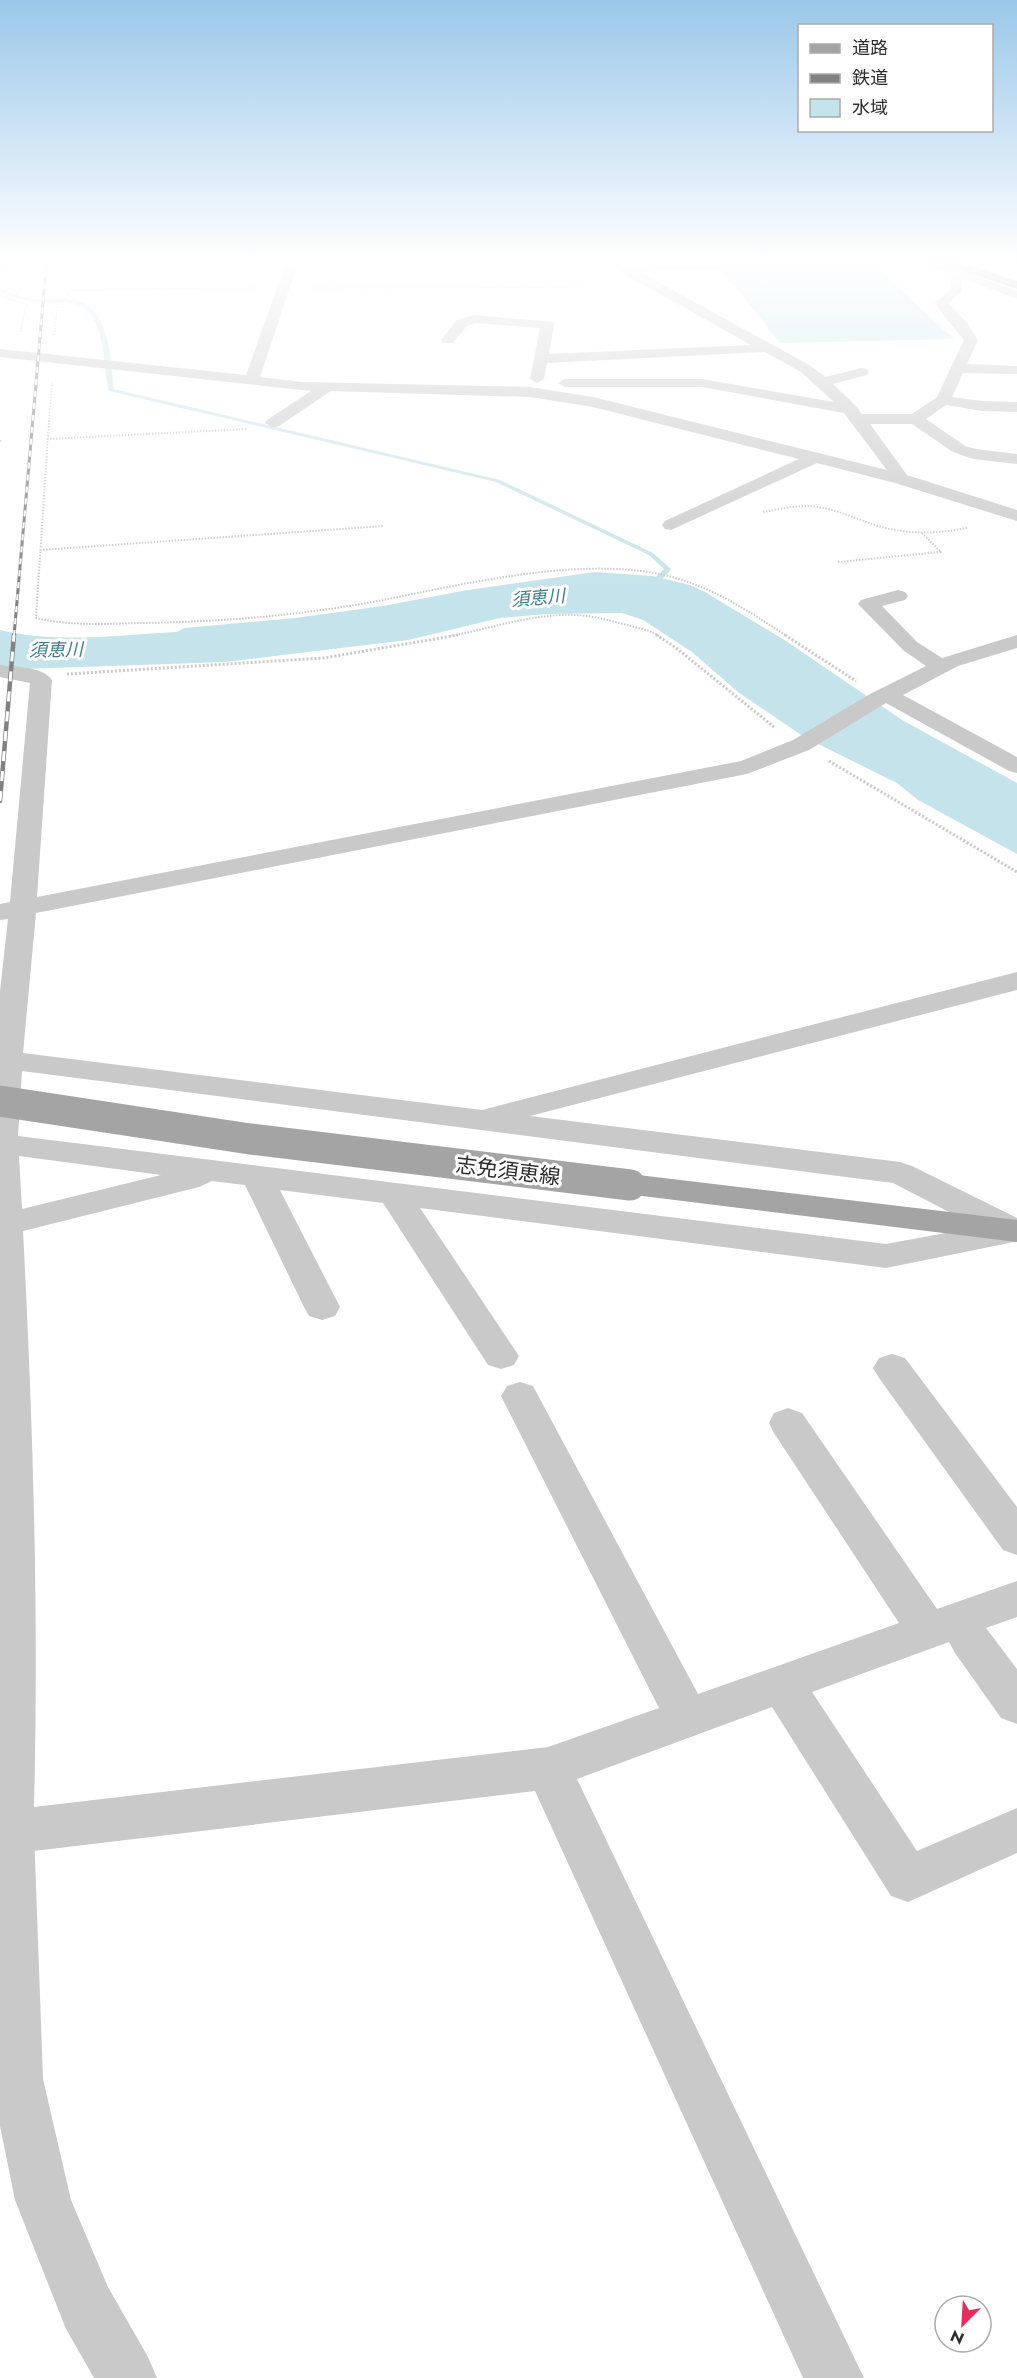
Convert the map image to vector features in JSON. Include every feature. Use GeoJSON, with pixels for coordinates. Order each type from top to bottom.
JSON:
{"type":"FeatureCollection","features":[{"type":"Feature","properties":{"kind":"main road","name":"志免須恵線"},"geometry":{"type":"LineString","coordinates":[[0,1101],[250,1139],[1016,1231]]}},
{"type":"Feature","properties":{"kind":"street"},"geometry":{"type":"LineString","coordinates":[[133,368],[327,387],[533,388],[702,383],[856,415],[916,419],[959,449],[973,454],[1017,459]]}},
{"type":"Feature","properties":{"kind":"street"},"geometry":{"type":"LineString","coordinates":[[251,381],[255,368]]}},
{"type":"Feature","properties":{"kind":"street"},"geometry":{"type":"LineString","coordinates":[[533,388],[539,368]]}},
{"type":"Feature","properties":{"kind":"street"},"geometry":{"type":"LineString","coordinates":[[804,368],[823,382],[856,415],[901,479]]}},
{"type":"Feature","properties":{"kind":"street"},"geometry":{"type":"LineString","coordinates":[[916,419],[943,400],[958,368],[1017,370]]}},
{"type":"Feature","properties":{"kind":"street"},"geometry":{"type":"LineString","coordinates":[[823,382],[862,372]]}},
{"type":"Feature","properties":{"kind":"street"},"geometry":{"type":"LineString","coordinates":[[273,423],[327,387]]}},
{"type":"Feature","properties":{"kind":"street"},"geometry":{"type":"LineString","coordinates":[[533,388],[901,479],[1017,516]]}},
{"type":"Feature","properties":{"kind":"street"},"geometry":{"type":"LineString","coordinates":[[943,400],[982,406],[1017,407]]}},
{"type":"Feature","properties":{"kind":"street"},"geometry":{"type":"LineString","coordinates":[[671,525],[814,458]]}},
{"type":"Feature","properties":{"kind":"street"},"geometry":{"type":"LineString","coordinates":[[898,596],[868,604],[893,626],[910,646],[941,667]]}},
{"type":"Feature","properties":{"kind":"street"},"geometry":{"type":"LineString","coordinates":[[11,911],[747,767],[801,745],[882,697],[941,667],[1017,640]]}},
{"type":"Feature","properties":{"kind":"street"},"geometry":{"type":"LineString","coordinates":[[0,671],[28,675],[41,680],[11,911],[2,1144],[14,1566],[14,1722],[5,1831],[17,2079],[43,2200],[87,2308],[128,2378]]}},
{"type":"Feature","properties":{"kind":"street"},"geometry":{"type":"LineString","coordinates":[[882,697],[1017,766]]}},
{"type":"Feature","properties":{"kind":"street"},"geometry":{"type":"LineString","coordinates":[[478,1120],[1017,981]]}},
{"type":"Feature","properties":{"kind":"street"},"geometry":{"type":"LineString","coordinates":[[7,1060],[900,1173],[1016,1231]]}},
{"type":"Feature","properties":{"kind":"street"},"geometry":{"type":"LineString","coordinates":[[2,1144],[886,1256],[1016,1231]]}},
{"type":"Feature","properties":{"kind":"street"},"geometry":{"type":"LineString","coordinates":[[6,1224],[218,1172]]}},
{"type":"Feature","properties":{"kind":"street"},"geometry":{"type":"LineString","coordinates":[[256,1176],[322,1307]]}},
{"type":"Feature","properties":{"kind":"street"},"geometry":{"type":"LineString","coordinates":[[393,1193],[501,1356]]}},
{"type":"Feature","properties":{"kind":"street"},"geometry":{"type":"LineString","coordinates":[[892,1368],[1017,1538]]}},
{"type":"Feature","properties":{"kind":"street"},"geometry":{"type":"LineString","coordinates":[[520,1396],[687,1718]]}},
{"type":"Feature","properties":{"kind":"street"},"geometry":{"type":"LineString","coordinates":[[788,1423],[949,1635],[1017,1704]]}},
{"type":"Feature","properties":{"kind":"street"},"geometry":{"type":"LineString","coordinates":[[5,1831],[548,1768],[782,1684],[949,1635],[1017,1599]]}},
{"type":"Feature","properties":{"kind":"street"},"geometry":{"type":"LineString","coordinates":[[782,1684],[908,1879],[1017,1830]]}},
{"type":"Feature","properties":{"kind":"street"},"geometry":{"type":"LineString","coordinates":[[548,1768],[834,2378]]}},
{"type":"Feature","properties":{"kind":"path"},"geometry":{"type":"LineString","coordinates":[[53,368],[36,618],[65,623],[192,622],[335,609],[532,574],[619,568],[649,571],[699,584],[721,594],[882,697]]}},
{"type":"Feature","properties":{"kind":"path"},"geometry":{"type":"LineString","coordinates":[[47,440],[262,428],[273,423]]}},
{"type":"Feature","properties":{"kind":"path"},"geometry":{"type":"LineString","coordinates":[[762,512],[808,506],[849,516],[886,529],[921,532],[953,531],[969,527]]}},
{"type":"Feature","properties":{"kind":"path"},"geometry":{"type":"LineString","coordinates":[[40,550],[384,526]]}},
{"type":"Feature","properties":{"kind":"path"},"geometry":{"type":"LineString","coordinates":[[838,562],[941,552],[921,532]]}},
{"type":"Feature","properties":{"kind":"path"},"geometry":{"type":"LineString","coordinates":[[41,680],[68,674],[324,658],[453,636],[525,620],[557,616],[586,616],[650,631],[675,647],[768,722],[801,745],[1017,872]]}},
{"type":"Feature","properties":{"kind":"water","name":"須恵川"},"geometry":{"type":"Polygon","coordinates":[[[595,572],[652,576],[690,585],[705,592],[786,641],[902,720],[1017,783],[1017,854],[918,800],[897,783],[804,737],[738,692],[692,652],[643,620],[622,613],[547,614],[500,618],[408,640],[225,662],[23,669],[0,666],[0,630],[66,638],[177,632],[184,628],[295,618],[383,606],[468,590],[595,572]]]}},
{"type":"Feature","properties":{"kind":"waterway"},"geometry":{"type":"LineString","coordinates":[[109,368],[111,390],[498,481],[651,554],[668,569],[649,589]]}},
{"type":"Feature","properties":{"kind":"railway"},"geometry":{"type":"LineString","coordinates":[[14,636],[37,368]]}},
{"type":"Feature","properties":{"kind":"railway"},"geometry":{"type":"LineString","coordinates":[[0,801],[14,635]]}}]}
